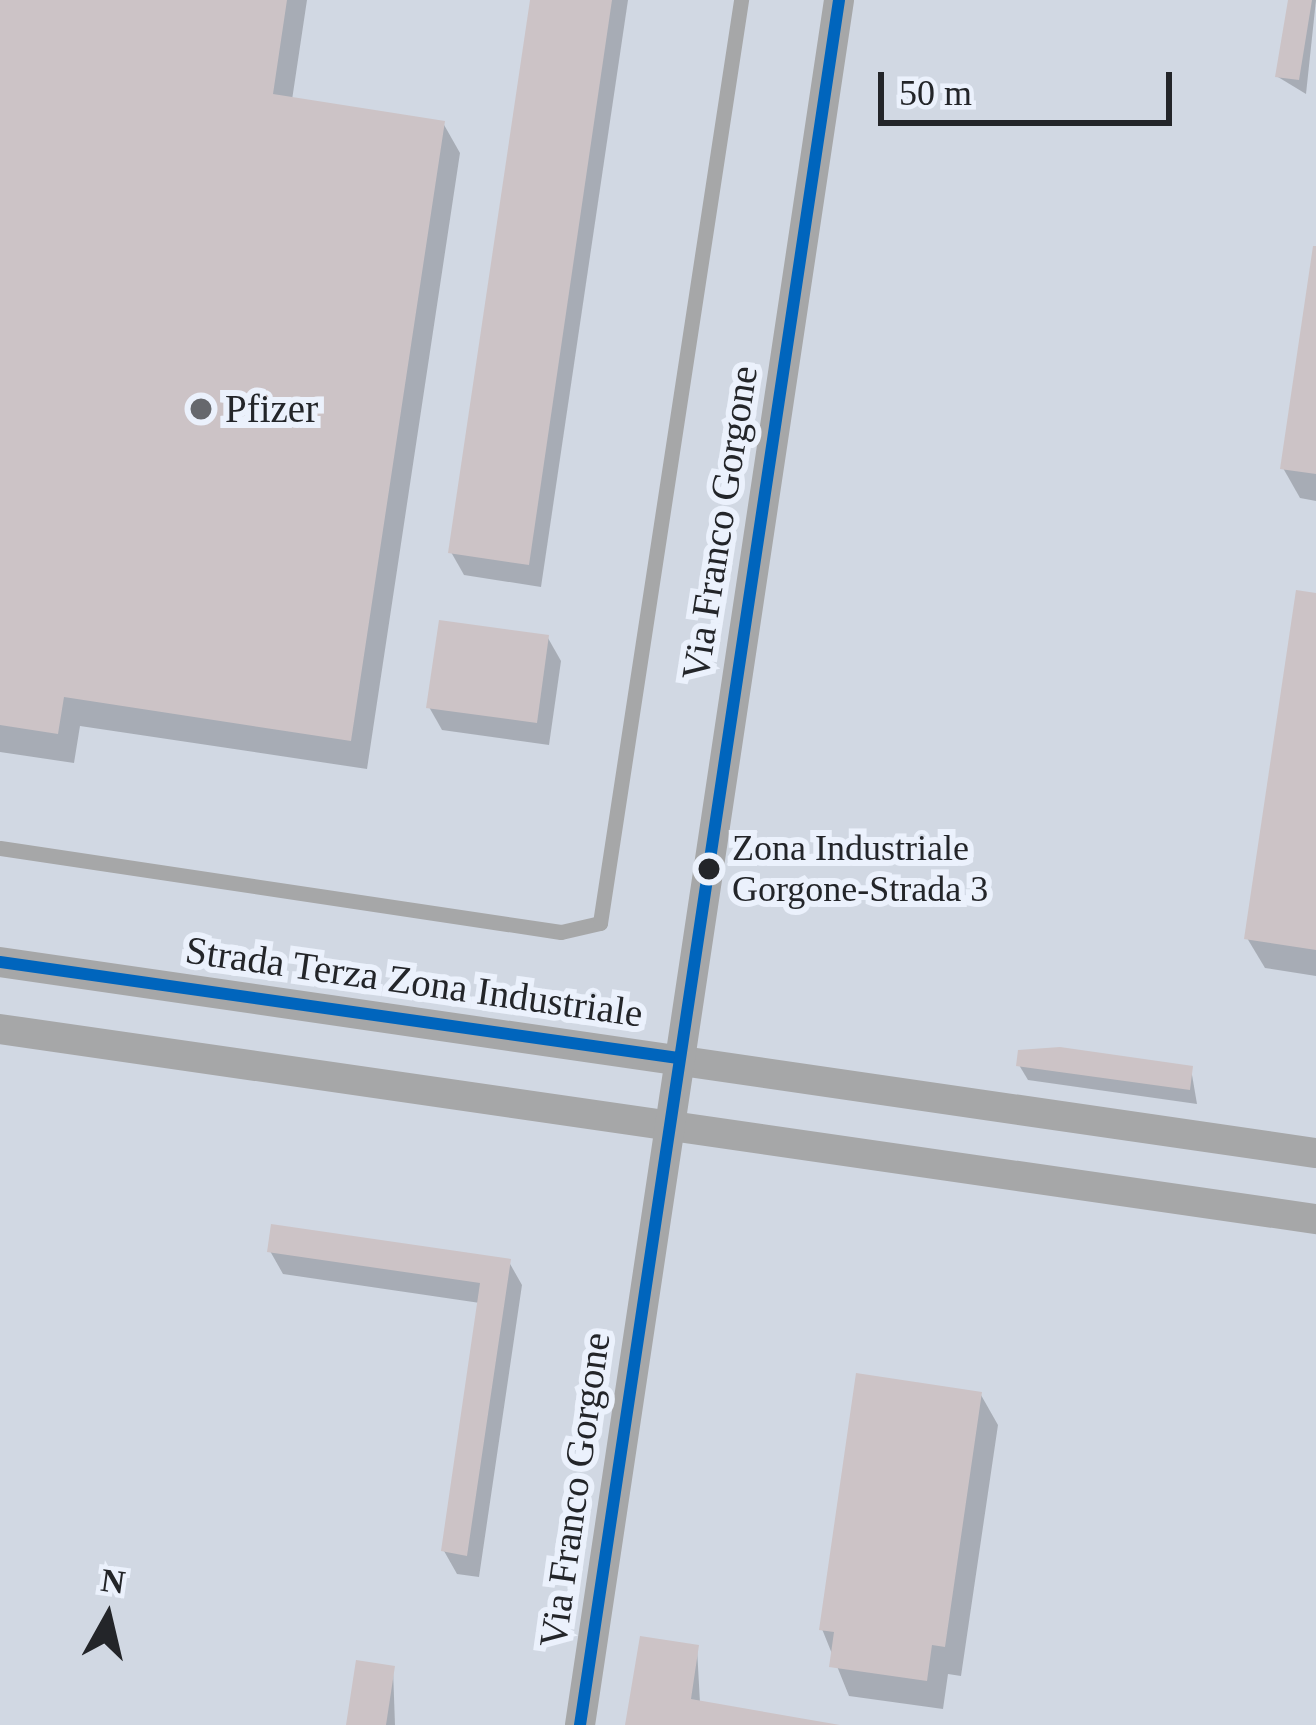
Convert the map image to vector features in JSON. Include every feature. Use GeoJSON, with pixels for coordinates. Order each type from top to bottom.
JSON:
{"type":"FeatureCollection","features":[{"type":"Feature","properties":{"kind":"street","name":"Via Franco Gorgone"},"geometry":{"type":"LineString","coordinates":[[580,1725],[839,0]]}},
{"type":"Feature","properties":{"kind":"street","name":"Strada Terza Zona Industriale"},"geometry":{"type":"LineString","coordinates":[[0,962],[1316,1153]]}},
{"type":"Feature","properties":{"kind":"street"},"geometry":{"type":"LineString","coordinates":[[0,1029],[1316,1219]]}},
{"type":"Feature","properties":{"kind":"lane"},"geometry":{"type":"LineString","coordinates":[[0,848],[561,932],[600,923],[740,0]]}},
{"type":"Feature","properties":{"kind":"shaded area"},"geometry":{"type":"Polygon","coordinates":[[[0,0],[1316,0],[1316,1725],[0,1725],[0,0]]]}},
{"type":"Feature","properties":{"kind":"building","name":"Pfizer"},"geometry":{"type":"Polygon","coordinates":[[[0,0],[287,0],[273,94],[445,121],[351,741],[64,697],[58,734],[0,725],[0,0]]]}},
{"type":"Feature","properties":{"kind":"building"},"geometry":{"type":"Polygon","coordinates":[[[530,0],[612,0],[529,565],[448,553],[530,0]]]}},
{"type":"Feature","properties":{"kind":"building"},"geometry":{"type":"Polygon","coordinates":[[[1288,0],[1312,0],[1299,80],[1275,77],[1288,0]]]}},
{"type":"Feature","properties":{"kind":"building"},"geometry":{"type":"Polygon","coordinates":[[[1316,246],[1316,474],[1280,469],[1316,246]]]}},
{"type":"Feature","properties":{"kind":"building"},"geometry":{"type":"Polygon","coordinates":[[[1296,590],[1316,593],[1316,950],[1244,939],[1296,590]]]}},
{"type":"Feature","properties":{"kind":"building"},"geometry":{"type":"Polygon","coordinates":[[[439,620],[549,635],[537,723],[426,708],[439,620]]]}},
{"type":"Feature","properties":{"kind":"building"},"geometry":{"type":"Polygon","coordinates":[[[1060,1047],[1193,1066],[1190,1090],[1016,1066],[1018,1050],[1060,1047]]]}},
{"type":"Feature","properties":{"kind":"building"},"geometry":{"type":"Polygon","coordinates":[[[271,1224],[511,1259],[467,1556],[441,1551],[480,1283],[267,1252],[271,1224]]]}},
{"type":"Feature","properties":{"kind":"building"},"geometry":{"type":"Polygon","coordinates":[[[856,1373],[982,1392],[945,1647],[932,1645],[927,1681],[829,1667],[834,1632],[819,1630],[856,1373]]]}},
{"type":"Feature","properties":{"kind":"building"},"geometry":{"type":"Polygon","coordinates":[[[640,1636],[699,1645],[691,1699],[840,1725],[625,1725],[640,1636]]]}},
{"type":"Feature","properties":{"kind":"building"},"geometry":{"type":"Polygon","coordinates":[[[356,1660],[395,1666],[386,1725],[346,1725],[356,1660]]]}},
{"type":"Feature","properties":{"kind":"transit line"},"geometry":{"type":"LineString","coordinates":[[580,1725],[839,0]]}},
{"type":"Feature","properties":{"kind":"transit line"},"geometry":{"type":"LineString","coordinates":[[0,962],[678,1058]]}},
{"type":"Feature","properties":{"kind":"place","name":"Pfizer"},"geometry":{"type":"Point","coordinates":[201,409]}},
{"type":"Feature","properties":{"kind":"place","name":"Zona Industriale Gorgone-Strada 3"},"geometry":{"type":"Point","coordinates":[709,869]}}]}
